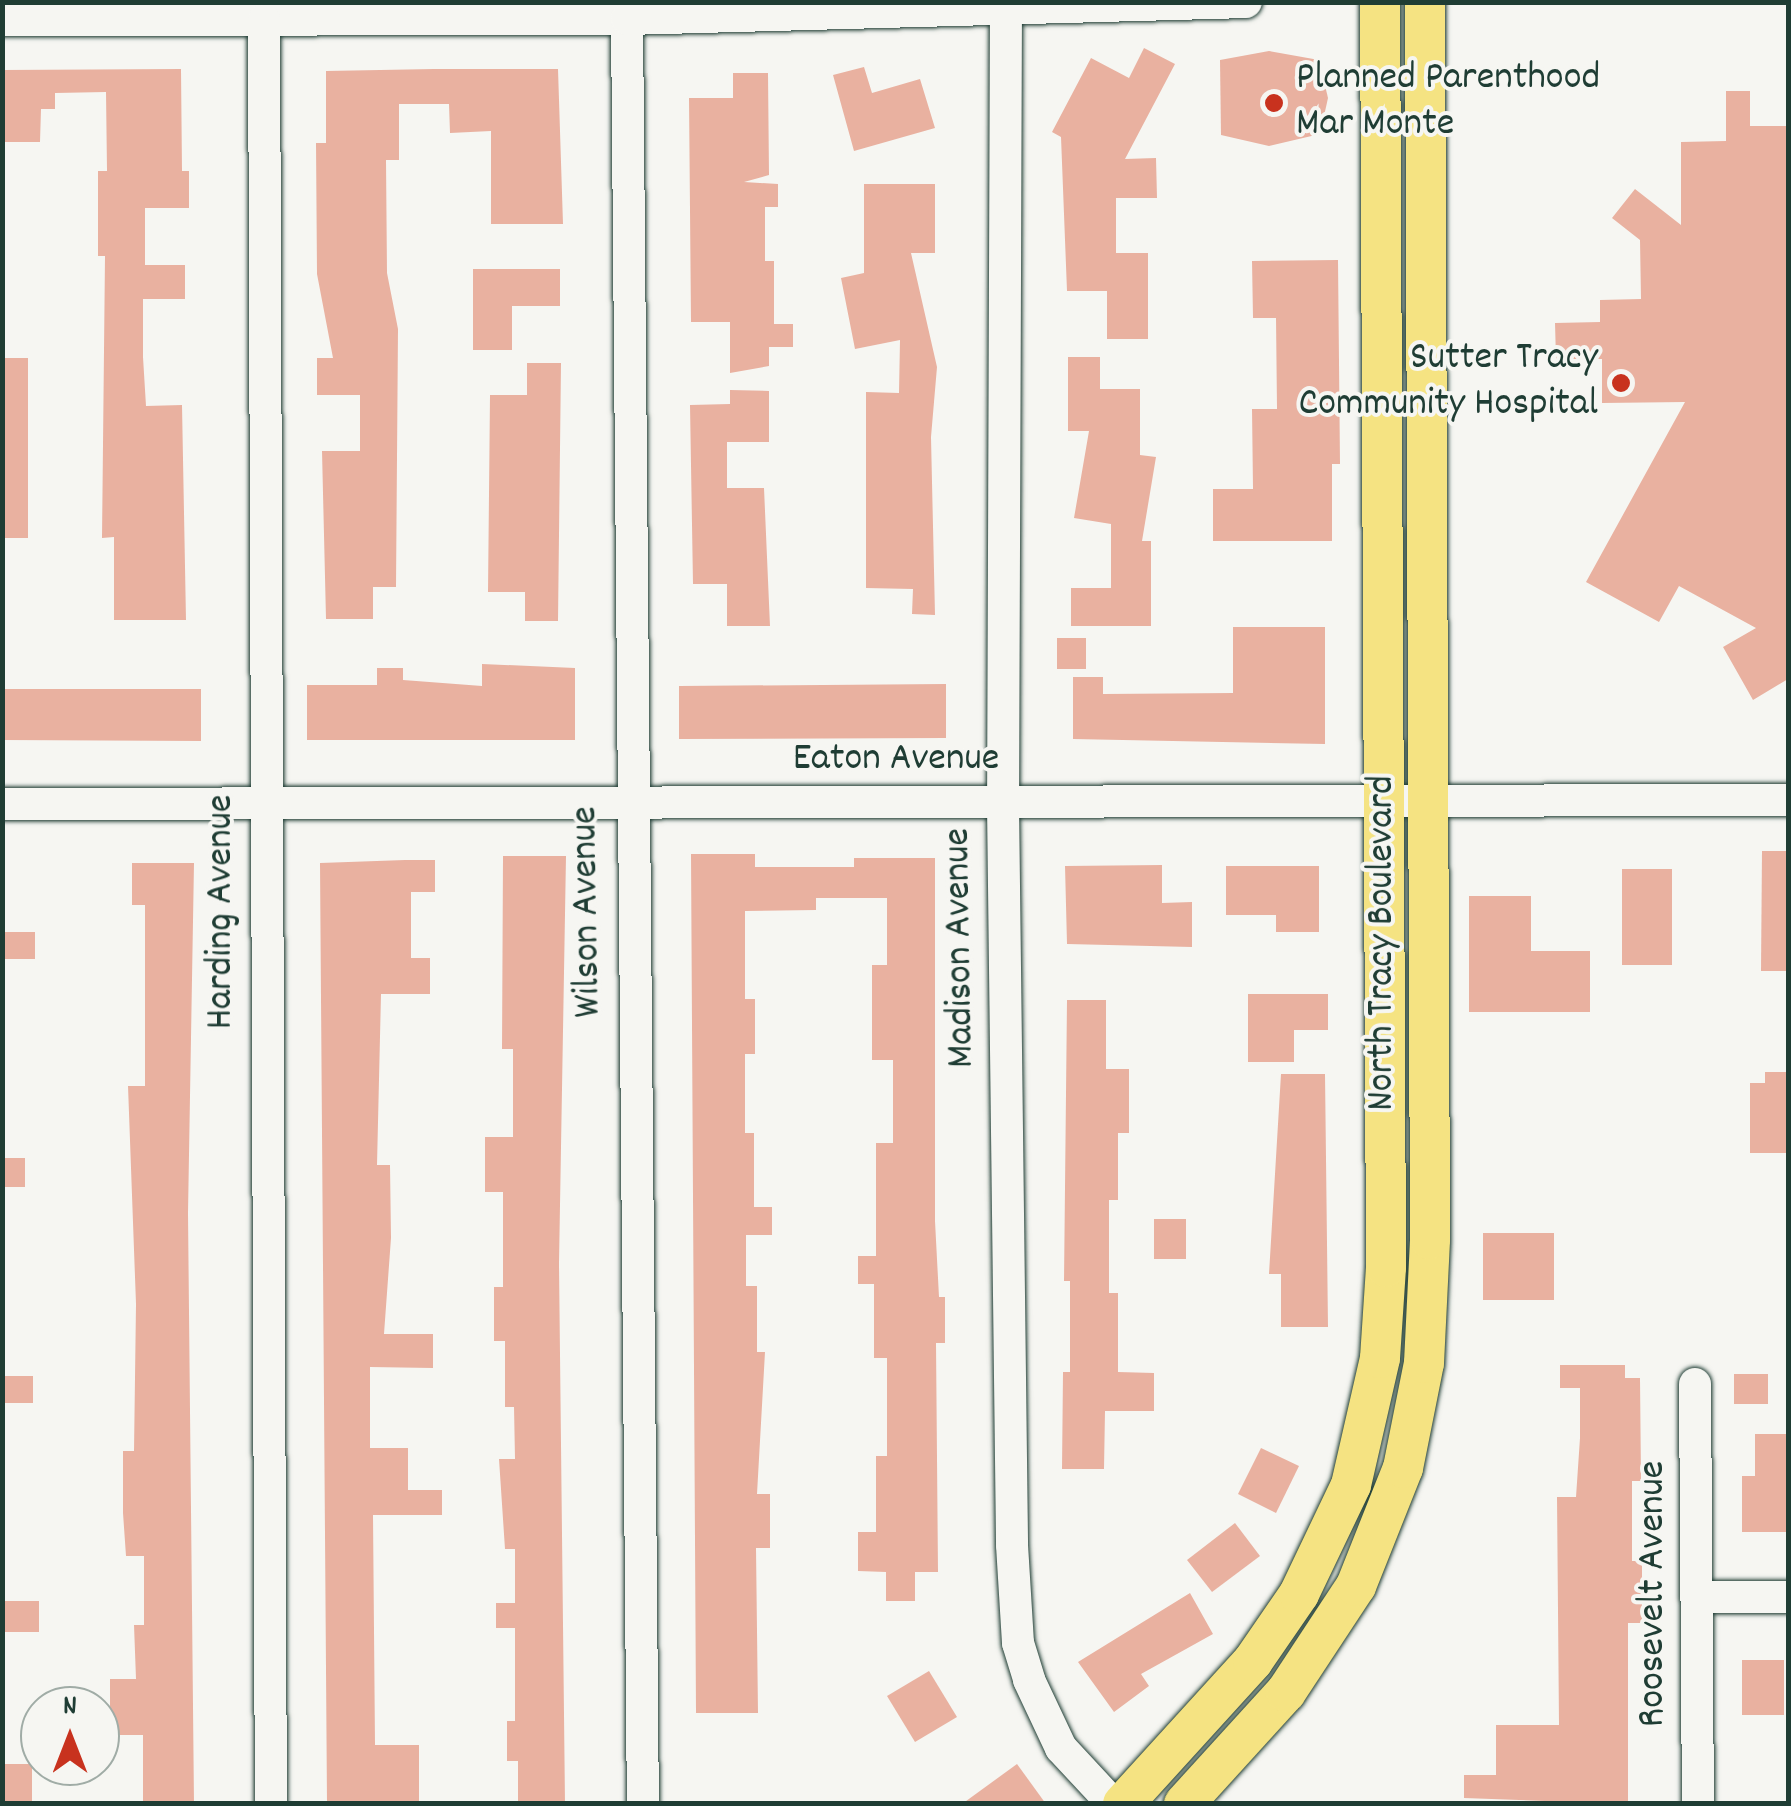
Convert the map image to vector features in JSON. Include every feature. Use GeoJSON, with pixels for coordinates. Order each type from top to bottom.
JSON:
{"type":"FeatureCollection","features":[{"type":"Feature","properties":{"kind":"main road","name":"North Tracy Boulevard"},"geometry":{"type":"LineString","coordinates":[[1123,1804],[1278,1628],[1324,1547],[1360,1456],[1380,1358],[1385,1287],[1380,2]]}},
{"type":"Feature","properties":{"kind":"main road","name":"North Tracy Boulevard"},"geometry":{"type":"LineString","coordinates":[[1184,1804],[1286,1692],[1326,1635],[1378,1538],[1412,1435],[1430,1291],[1425,2]]}},
{"type":"Feature","properties":{"kind":"street"},"geometry":{"type":"LineString","coordinates":[[2,20],[626,19],[1246,2]]}},
{"type":"Feature","properties":{"kind":"street","name":"Madison Avenue"},"geometry":{"type":"LineString","coordinates":[[1006,6],[1003,804],[1018,1643],[1052,1734],[1113,1804]]}},
{"type":"Feature","properties":{"kind":"street","name":"Wilson Avenue"},"geometry":{"type":"LineString","coordinates":[[626,19],[642,1804]]}},
{"type":"Feature","properties":{"kind":"street","name":"Harding Avenue"},"geometry":{"type":"LineString","coordinates":[[264,20],[270,1804]]}},
{"type":"Feature","properties":{"kind":"street","name":"Eaton Avenue"},"geometry":{"type":"LineString","coordinates":[[2,804],[1788,800]]}},
{"type":"Feature","properties":{"kind":"street","name":"Roosevelt Avenue"},"geometry":{"type":"LineString","coordinates":[[1695,1384],[1698,1804]]}},
{"type":"Feature","properties":{"kind":"street"},"geometry":{"type":"LineString","coordinates":[[1698,1597],[1788,1597]]}},
{"type":"Feature","properties":{"kind":"building"},"geometry":{"type":"Polygon","coordinates":[[[1144,48],[1175,64],[1125,159],[1156,158],[1157,198],[1116,198],[1116,253],[1148,253],[1148,339],[1107,339],[1107,291],[1067,291],[1061,137],[1052,132],[1091,58],[1129,78],[1144,48]]]}},
{"type":"Feature","properties":{"kind":"building","name":"Planned Parenthood Mar Monte"},"geometry":{"type":"Polygon","coordinates":[[[1269,51],[1319,60],[1328,98],[1320,134],[1269,146],[1221,135],[1220,60],[1269,51]]]}},
{"type":"Feature","properties":{"kind":"building"},"geometry":{"type":"Polygon","coordinates":[[[864,67],[872,93],[920,79],[935,128],[854,151],[833,75],[864,67]]]}},
{"type":"Feature","properties":{"kind":"building"},"geometry":{"type":"Polygon","coordinates":[[[181,69],[182,171],[189,171],[189,208],[145,208],[145,265],[185,265],[185,299],[143,299],[143,357],[146,406],[182,405],[186,620],[114,620],[114,537],[102,538],[105,256],[98,256],[98,171],[107,171],[106,92],[55,93],[55,109],[41,109],[40,142],[2,142],[2,70],[181,69]]]}},
{"type":"Feature","properties":{"kind":"building"},"geometry":{"type":"Polygon","coordinates":[[[558,69],[563,224],[491,224],[491,131],[450,133],[449,104],[399,104],[399,160],[386,160],[387,273],[398,329],[396,587],[373,587],[373,619],[326,619],[322,451],[360,451],[360,395],[317,395],[317,358],[333,358],[317,274],[316,143],[326,143],[326,71],[558,69]]]}},
{"type":"Feature","properties":{"kind":"building"},"geometry":{"type":"Polygon","coordinates":[[[733,73],[768,73],[769,175],[744,182],[778,184],[778,207],[765,207],[765,261],[774,261],[774,324],[793,324],[793,347],[769,347],[769,366],[730,373],[730,322],[691,322],[689,98],[733,98],[733,73]]]}},
{"type":"Feature","properties":{"kind":"building"},"geometry":{"type":"Polygon","coordinates":[[[1726,91],[1750,91],[1750,126],[1788,126],[1788,679],[1753,700],[1723,647],[1756,628],[1679,586],[1659,622],[1586,582],[1685,402],[1602,403],[1602,359],[1556,359],[1555,323],[1600,322],[1600,300],[1641,299],[1640,240],[1612,218],[1635,189],[1681,225],[1681,142],[1726,141],[1726,91]]]}},
{"type":"Feature","properties":{"kind":"building"},"geometry":{"type":"Polygon","coordinates":[[[864,184],[935,184],[935,253],[911,253],[937,367],[931,437],[935,615],[912,614],[913,589],[866,588],[866,392],[899,393],[900,340],[855,349],[841,278],[864,273],[864,184]]]}},
{"type":"Feature","properties":{"kind":"building"},"geometry":{"type":"Polygon","coordinates":[[[1338,260],[1340,464],[1332,464],[1332,541],[1213,541],[1213,489],[1253,489],[1252,409],[1277,409],[1276,318],[1253,318],[1252,261],[1338,260]]]}},
{"type":"Feature","properties":{"kind":"building"},"geometry":{"type":"Polygon","coordinates":[[[473,269],[560,269],[560,306],[512,306],[512,350],[473,350],[473,269]]]}},
{"type":"Feature","properties":{"kind":"building"},"geometry":{"type":"Polygon","coordinates":[[[1068,357],[1100,357],[1100,389],[1140,389],[1140,455],[1156,457],[1142,541],[1151,541],[1151,626],[1071,626],[1071,588],[1111,588],[1111,524],[1074,518],[1089,431],[1068,431],[1068,357]]]}},
{"type":"Feature","properties":{"kind":"building"},"geometry":{"type":"Polygon","coordinates":[[[2,358],[28,358],[28,538],[2,538],[2,358]]]}},
{"type":"Feature","properties":{"kind":"building"},"geometry":{"type":"Polygon","coordinates":[[[527,363],[561,363],[558,621],[525,621],[525,592],[488,592],[490,395],[527,395],[527,363]]]}},
{"type":"Feature","properties":{"kind":"building"},"geometry":{"type":"Polygon","coordinates":[[[730,390],[769,391],[769,442],[727,442],[727,488],[764,488],[770,626],[727,626],[727,584],[693,584],[690,405],[730,404],[730,390]]]}},
{"type":"Feature","properties":{"kind":"building"},"geometry":{"type":"Polygon","coordinates":[[[1233,627],[1325,627],[1325,744],[1073,739],[1073,677],[1103,677],[1103,694],[1233,693],[1233,627]]]}},
{"type":"Feature","properties":{"kind":"building"},"geometry":{"type":"Polygon","coordinates":[[[1057,638],[1086,638],[1086,669],[1057,669],[1057,638]]]}},
{"type":"Feature","properties":{"kind":"building"},"geometry":{"type":"Polygon","coordinates":[[[482,664],[575,668],[575,740],[307,740],[307,685],[377,685],[377,668],[403,668],[403,680],[482,686],[482,664]]]}},
{"type":"Feature","properties":{"kind":"building"},"geometry":{"type":"Polygon","coordinates":[[[946,684],[946,738],[679,739],[679,686],[946,684]]]}},
{"type":"Feature","properties":{"kind":"building"},"geometry":{"type":"Polygon","coordinates":[[[2,689],[201,689],[201,741],[2,740],[2,689]]]}},
{"type":"Feature","properties":{"kind":"building"},"geometry":{"type":"Polygon","coordinates":[[[1762,851],[1788,851],[1788,971],[1761,971],[1762,851]]]}},
{"type":"Feature","properties":{"kind":"building"},"geometry":{"type":"Polygon","coordinates":[[[691,854],[755,854],[755,867],[854,867],[854,858],[935,858],[935,1221],[939,1297],[945,1297],[945,1343],[936,1343],[938,1572],[915,1572],[915,1601],[886,1601],[886,1572],[858,1571],[858,1532],[876,1532],[876,1456],[887,1456],[887,1358],[874,1358],[874,1284],[858,1284],[858,1256],[876,1256],[876,1143],[893,1143],[893,1060],[872,1060],[872,965],[887,965],[887,898],[816,898],[816,910],[745,911],[745,999],[755,999],[755,1054],[745,1054],[745,1133],[754,1133],[754,1207],[772,1207],[772,1235],[746,1235],[746,1286],[757,1286],[757,1352],[765,1352],[757,1494],[770,1494],[770,1548],[756,1548],[758,1713],[696,1713],[691,854]]]}},
{"type":"Feature","properties":{"kind":"building"},"geometry":{"type":"Polygon","coordinates":[[[503,856],[566,856],[559,1264],[565,1804],[518,1804],[518,1761],[507,1761],[507,1721],[515,1721],[515,1628],[496,1628],[496,1603],[515,1603],[515,1549],[505,1549],[499,1459],[515,1459],[514,1407],[505,1407],[505,1341],[494,1341],[494,1287],[503,1287],[503,1192],[485,1192],[485,1137],[513,1137],[513,1049],[502,1049],[503,856]]]}},
{"type":"Feature","properties":{"kind":"building"},"geometry":{"type":"Polygon","coordinates":[[[435,860],[435,892],[411,892],[411,958],[430,958],[430,994],[381,994],[377,1165],[390,1165],[391,1238],[384,1334],[433,1334],[433,1368],[370,1367],[370,1448],[408,1448],[408,1490],[442,1490],[442,1515],[373,1515],[375,1745],[419,1745],[419,1804],[327,1804],[320,863],[435,860]]]}},
{"type":"Feature","properties":{"kind":"building"},"geometry":{"type":"Polygon","coordinates":[[[132,863],[194,863],[188,1213],[194,1804],[143,1804],[143,1735],[120,1735],[120,1686],[110,1686],[110,1679],[136,1679],[134,1625],[144,1625],[144,1556],[126,1556],[123,1513],[123,1451],[134,1451],[136,1304],[128,1086],[145,1086],[145,905],[132,905],[132,863]]]}},
{"type":"Feature","properties":{"kind":"building"},"geometry":{"type":"Polygon","coordinates":[[[1162,865],[1162,903],[1192,902],[1192,947],[1067,944],[1065,866],[1162,865]]]}},
{"type":"Feature","properties":{"kind":"building"},"geometry":{"type":"Polygon","coordinates":[[[1226,866],[1319,866],[1319,932],[1276,932],[1276,915],[1226,915],[1226,866]]]}},
{"type":"Feature","properties":{"kind":"building"},"geometry":{"type":"Polygon","coordinates":[[[1622,869],[1672,869],[1672,965],[1622,965],[1622,869]]]}},
{"type":"Feature","properties":{"kind":"building"},"geometry":{"type":"Polygon","coordinates":[[[1469,896],[1531,896],[1531,951],[1590,951],[1590,1012],[1469,1012],[1469,896]]]}},
{"type":"Feature","properties":{"kind":"building"},"geometry":{"type":"Polygon","coordinates":[[[2,932],[35,932],[35,959],[2,959],[2,932]]]}},
{"type":"Feature","properties":{"kind":"building"},"geometry":{"type":"Polygon","coordinates":[[[1248,994],[1328,994],[1328,1030],[1294,1030],[1294,1062],[1248,1062],[1248,994]]]}},
{"type":"Feature","properties":{"kind":"building"},"geometry":{"type":"Polygon","coordinates":[[[1067,1000],[1106,1000],[1106,1069],[1129,1069],[1129,1133],[1118,1133],[1118,1200],[1109,1200],[1109,1293],[1118,1293],[1118,1372],[1154,1373],[1154,1411],[1105,1411],[1104,1469],[1062,1469],[1063,1372],[1070,1372],[1070,1281],[1064,1281],[1067,1000]]]}},
{"type":"Feature","properties":{"kind":"building"},"geometry":{"type":"Polygon","coordinates":[[[1765,1072],[1788,1072],[1788,1153],[1750,1153],[1750,1083],[1765,1083],[1765,1072]]]}},
{"type":"Feature","properties":{"kind":"building"},"geometry":{"type":"Polygon","coordinates":[[[1281,1074],[1325,1074],[1328,1327],[1281,1327],[1281,1274],[1269,1274],[1281,1074]]]}},
{"type":"Feature","properties":{"kind":"building"},"geometry":{"type":"Polygon","coordinates":[[[2,1158],[25,1158],[25,1187],[2,1187],[2,1158]]]}},
{"type":"Feature","properties":{"kind":"building"},"geometry":{"type":"Polygon","coordinates":[[[1154,1219],[1186,1219],[1186,1259],[1154,1259],[1154,1219]]]}},
{"type":"Feature","properties":{"kind":"building"},"geometry":{"type":"Polygon","coordinates":[[[1483,1233],[1554,1233],[1554,1300],[1483,1300],[1483,1233]]]}},
{"type":"Feature","properties":{"kind":"building"},"geometry":{"type":"Polygon","coordinates":[[[1560,1365],[1625,1365],[1625,1378],[1640,1378],[1641,1481],[1632,1481],[1632,1561],[1642,1561],[1642,1623],[1628,1623],[1628,1804],[1464,1798],[1464,1775],[1496,1775],[1496,1725],[1559,1725],[1557,1497],[1576,1497],[1580,1438],[1580,1388],[1560,1388],[1560,1365]]]}},
{"type":"Feature","properties":{"kind":"building"},"geometry":{"type":"Polygon","coordinates":[[[1734,1374],[1768,1374],[1768,1404],[1734,1404],[1734,1374]]]}},
{"type":"Feature","properties":{"kind":"building"},"geometry":{"type":"Polygon","coordinates":[[[2,1376],[33,1376],[33,1403],[2,1403],[2,1376]]]}},
{"type":"Feature","properties":{"kind":"building"},"geometry":{"type":"Polygon","coordinates":[[[1755,1434],[1786,1434],[1788,1532],[1742,1532],[1742,1476],[1755,1476],[1755,1434]]]}},
{"type":"Feature","properties":{"kind":"building"},"geometry":{"type":"Polygon","coordinates":[[[1261,1448],[1299,1466],[1276,1513],[1238,1494],[1261,1448]]]}},
{"type":"Feature","properties":{"kind":"building"},"geometry":{"type":"Polygon","coordinates":[[[1235,1523],[1260,1556],[1212,1592],[1187,1560],[1235,1523]]]}},
{"type":"Feature","properties":{"kind":"building"},"geometry":{"type":"Polygon","coordinates":[[[1190,1593],[1213,1634],[1141,1674],[1149,1686],[1114,1712],[1078,1662],[1190,1593]]]}},
{"type":"Feature","properties":{"kind":"building"},"geometry":{"type":"Polygon","coordinates":[[[2,1601],[39,1601],[39,1632],[2,1632],[2,1601]]]}},
{"type":"Feature","properties":{"kind":"building"},"geometry":{"type":"Polygon","coordinates":[[[1742,1660],[1784,1660],[1784,1715],[1742,1715],[1742,1660]]]}},
{"type":"Feature","properties":{"kind":"building"},"geometry":{"type":"Polygon","coordinates":[[[929,1671],[957,1717],[915,1742],[887,1696],[929,1671]]]}},
{"type":"Feature","properties":{"kind":"building"},"geometry":{"type":"Polygon","coordinates":[[[2,1764],[20,1764],[20,1786],[32,1786],[32,1804],[2,1804],[2,1764]]]}},
{"type":"Feature","properties":{"kind":"building"},"geometry":{"type":"Polygon","coordinates":[[[1017,1764],[1046,1804],[962,1804],[1017,1764]]]}},
{"type":"Feature","properties":{"kind":"place","name":"Planned Parenthood Mar Monte"},"geometry":{"type":"Point","coordinates":[1274,103]}},
{"type":"Feature","properties":{"kind":"place","name":"Sutter Tracy Community Hospital"},"geometry":{"type":"Point","coordinates":[1621,383]}}]}
